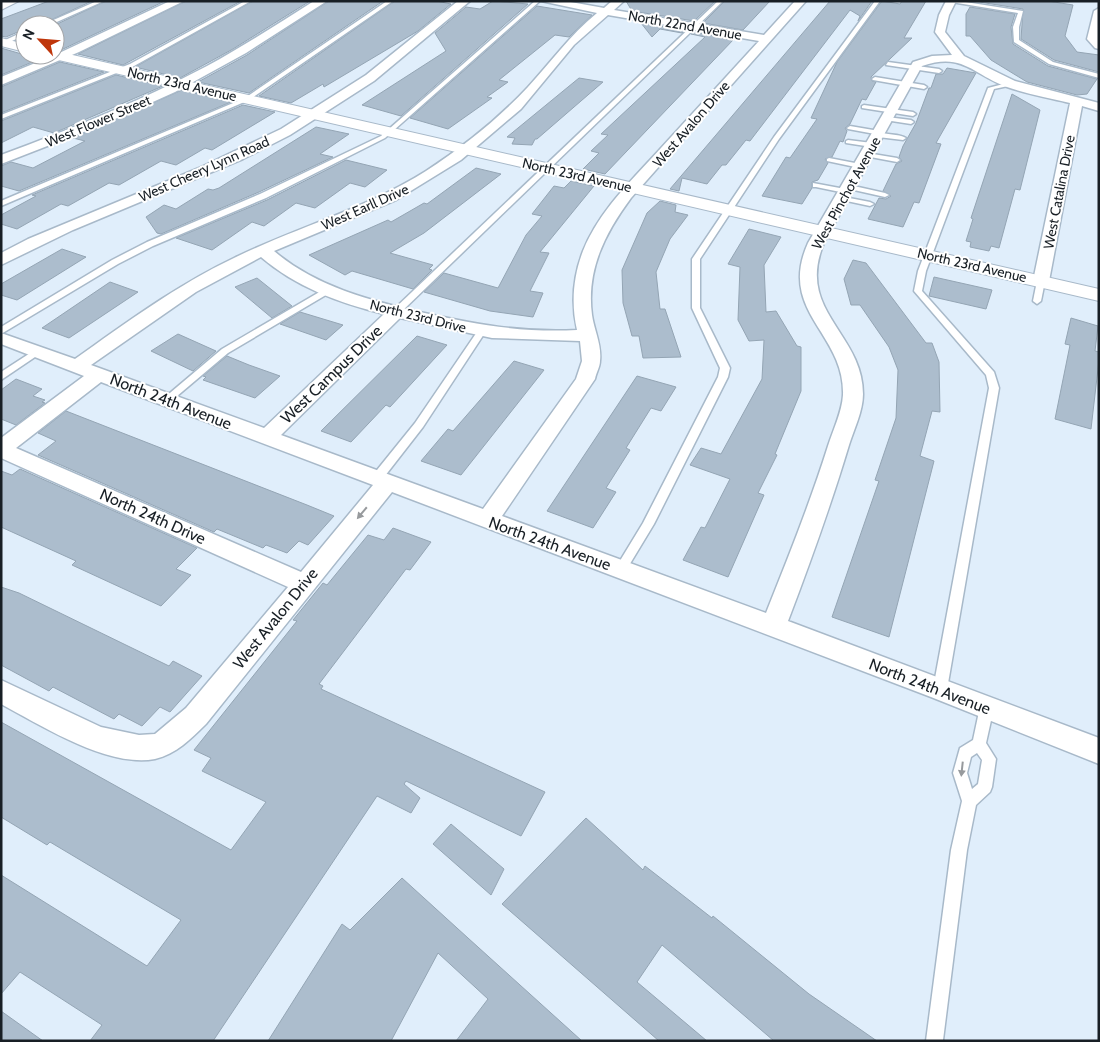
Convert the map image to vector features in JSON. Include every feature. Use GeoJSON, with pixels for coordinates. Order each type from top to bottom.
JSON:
{"type":"FeatureCollection","features":[{"type":"Feature","properties":{"kind":"street"},"geometry":{"type":"LineString","coordinates":[[65,52],[179,1]]}},
{"type":"Feature","properties":{"kind":"street","name":"West Flower Street"},"geometry":{"type":"LineString","coordinates":[[1,160],[104,120],[182,84],[258,41],[322,1]]}},
{"type":"Feature","properties":{"kind":"street","name":"West Cheery Lynn Road"},"geometry":{"type":"LineString","coordinates":[[1,260],[37,240],[237,157],[349,93],[384,67],[440,18],[465,1]]}},
{"type":"Feature","properties":{"kind":"street","name":"North 22nd Avenue"},"geometry":{"type":"LineString","coordinates":[[546,1],[766,39]]}},
{"type":"Feature","properties":{"kind":"street","name":"West Earll Drive"},"geometry":{"type":"LineString","coordinates":[[78,366],[183,292],[263,250],[356,213],[405,191],[465,149],[527,96],[569,44],[619,1]]}},
{"type":"Feature","properties":{"kind":"street","name":"West Avalon Drive"},"geometry":{"type":"LineString","coordinates":[[487,520],[585,379],[591,361],[586,335],[582,279],[586,261],[604,223],[800,1]]}},
{"type":"Feature","properties":{"kind":"street"},"geometry":{"type":"LineString","coordinates":[[950,1],[940,32],[960,58],[1011,84],[1099,107]]}},
{"type":"Feature","properties":{"kind":"street"},"geometry":{"type":"LineString","coordinates":[[1099,11],[1093,39],[1099,46]]}},
{"type":"Feature","properties":{"kind":"street"},"geometry":{"type":"LineString","coordinates":[[2,43],[15,46]]}},
{"type":"Feature","properties":{"kind":"street","name":"North 23rd Avenue"},"geometry":{"type":"LineString","coordinates":[[65,57],[1099,294]]}},
{"type":"Feature","properties":{"kind":"street"},"geometry":{"type":"LineString","coordinates":[[915,68],[917,64],[932,59],[960,58]]}},
{"type":"Feature","properties":{"kind":"street"},"geometry":{"type":"LineString","coordinates":[[1,81],[36,65]]}},
{"type":"Feature","properties":{"kind":"street","name":"West Pinchot Avenue"},"geometry":{"type":"LineString","coordinates":[[773,627],[835,457],[853,395],[851,367],[842,348],[818,316],[809,293],[808,264],[823,231],[915,68]]}},
{"type":"Feature","properties":{"kind":"street","name":"West Catalina Drive"},"geometry":{"type":"LineString","coordinates":[[1041,281],[1077,102]]}},
{"type":"Feature","properties":{"kind":"street","name":"North 23rd Drive"},"geometry":{"type":"LineString","coordinates":[[263,250],[271,258],[298,275],[328,290],[396,312],[482,331],[565,336],[586,335]]}},
{"type":"Feature","properties":{"kind":"street","name":"West Campus Drive"},"geometry":{"type":"LineString","coordinates":[[267,437],[396,312]]}},
{"type":"Feature","properties":{"kind":"street","name":"North 24th Avenue"},"geometry":{"type":"LineString","coordinates":[[1,338],[621,569],[1099,751]]}},
{"type":"Feature","properties":{"kind":"street"},"geometry":{"type":"LineString","coordinates":[[1,449],[99,374]]}},
{"type":"Feature","properties":{"kind":"street","name":"North 24th Drive"},"geometry":{"type":"LineString","coordinates":[[1,449],[303,583]]}},
{"type":"Feature","properties":{"kind":"street","name":"West Avalon Drive"},"geometry":{"type":"LineString","coordinates":[[1,691],[62,722],[110,742],[129,747],[156,746],[175,736],[196,716],[337,543],[382,480]]}},
{"type":"Feature","properties":{"kind":"lane"},"geometry":{"type":"LineString","coordinates":[[65,17],[102,1]]}},
{"type":"Feature","properties":{"kind":"lane"},"geometry":{"type":"LineString","coordinates":[[1,117],[122,70],[249,1]]}},
{"type":"Feature","properties":{"kind":"lane"},"geometry":{"type":"LineString","coordinates":[[1,204],[247,99],[391,1]]}},
{"type":"Feature","properties":{"kind":"lane"},"geometry":{"type":"LineString","coordinates":[[1,331],[115,262],[150,244],[263,196],[390,132],[538,1]]}},
{"type":"Feature","properties":{"kind":"lane"},"geometry":{"type":"LineString","coordinates":[[396,312],[721,1]]}},
{"type":"Feature","properties":{"kind":"lane"},"geometry":{"type":"LineString","coordinates":[[621,569],[648,524],[723,377],[725,368],[696,308],[696,259],[776,138],[878,1]]}},
{"type":"Feature","properties":{"kind":"lane"},"geometry":{"type":"LineString","coordinates":[[950,1],[1021,12],[1016,26],[1016,40],[1051,63],[1099,76]]}},
{"type":"Feature","properties":{"kind":"lane"},"geometry":{"type":"LineString","coordinates":[[2,43],[15,37]]}},
{"type":"Feature","properties":{"kind":"lane"},"geometry":{"type":"LineString","coordinates":[[888,64],[939,71]]}},
{"type":"Feature","properties":{"kind":"lane"},"geometry":{"type":"LineString","coordinates":[[875,79],[924,87]]}},
{"type":"Feature","properties":{"kind":"lane"},"geometry":{"type":"LineString","coordinates":[[940,689],[994,388],[991,374],[918,291],[922,271],[991,88],[1011,84]]}},
{"type":"Feature","properties":{"kind":"lane"},"geometry":{"type":"LineString","coordinates":[[864,107],[876,138],[897,160]]}},
{"type":"Feature","properties":{"kind":"lane"},"geometry":{"type":"LineString","coordinates":[[876,138],[913,114]]}},
{"type":"Feature","properties":{"kind":"lane"},"geometry":{"type":"LineString","coordinates":[[829,160],[911,122]]}},
{"type":"Feature","properties":{"kind":"lane"},"geometry":{"type":"LineString","coordinates":[[850,128],[876,138]]}},
{"type":"Feature","properties":{"kind":"lane"},"geometry":{"type":"LineString","coordinates":[[848,142],[876,138],[903,138]]}},
{"type":"Feature","properties":{"kind":"lane"},"geometry":{"type":"LineString","coordinates":[[816,185],[845,192],[885,195]]}},
{"type":"Feature","properties":{"kind":"lane"},"geometry":{"type":"LineString","coordinates":[[845,192],[870,204]]}},
{"type":"Feature","properties":{"kind":"lane"},"geometry":{"type":"LineString","coordinates":[[1037,300],[1041,281]]}},
{"type":"Feature","properties":{"kind":"lane"},"geometry":{"type":"LineString","coordinates":[[167,400],[225,351],[328,290]]}},
{"type":"Feature","properties":{"kind":"lane"},"geometry":{"type":"LineString","coordinates":[[382,480],[482,331]]}},
{"type":"Feature","properties":{"kind":"lane"},"geometry":{"type":"LineString","coordinates":[[1,377],[38,351]]}},
{"type":"Feature","properties":{"kind":"lane"},"geometry":{"type":"LineString","coordinates":[[969,801],[985,787],[989,759],[979,744],[986,707]]}},
{"type":"Feature","properties":{"kind":"lane"},"geometry":{"type":"LineString","coordinates":[[935,1041],[959,850],[969,801],[960,773],[965,753],[979,744]]}},
{"type":"Feature","properties":{"kind":"building"},"geometry":{"type":"Polygon","coordinates":[[[49,1],[92,1],[62,15],[15,15],[15,33],[6,37],[1,36],[1,19],[49,1]]]}},
{"type":"Feature","properties":{"kind":"building"},"geometry":{"type":"Polygon","coordinates":[[[106,1],[165,1],[65,48],[65,20],[106,1]]]}},
{"type":"Feature","properties":{"kind":"building"},"geometry":{"type":"Polygon","coordinates":[[[186,1],[241,1],[123,65],[78,54],[186,1]]]}},
{"type":"Feature","properties":{"kind":"building"},"geometry":{"type":"Polygon","coordinates":[[[253,1],[310,1],[233,49],[180,78],[135,67],[253,1]]]}},
{"type":"Feature","properties":{"kind":"building"},"geometry":{"type":"Polygon","coordinates":[[[329,1],[383,1],[249,93],[198,82],[247,55],[329,1]]]}},
{"type":"Feature","properties":{"kind":"building"},"geometry":{"type":"Polygon","coordinates":[[[395,1],[436,1],[451,4],[418,31],[324,87],[323,84],[291,103],[259,96],[395,1]]]}},
{"type":"Feature","properties":{"kind":"building"},"geometry":{"type":"Polygon","coordinates":[[[493,1],[528,4],[401,116],[362,105],[446,51],[435,33],[466,7],[480,9],[493,1]]]}},
{"type":"Feature","properties":{"kind":"building"},"geometry":{"type":"Polygon","coordinates":[[[626,1],[715,1],[694,21],[632,11],[626,1]]]}},
{"type":"Feature","properties":{"kind":"building"},"geometry":{"type":"Polygon","coordinates":[[[725,1],[770,1],[743,30],[703,23],[725,1]]]}},
{"type":"Feature","properties":{"kind":"building"},"geometry":{"type":"Polygon","coordinates":[[[830,1],[872,1],[858,21],[860,16],[850,10],[750,141],[746,140],[726,165],[722,165],[707,184],[682,178],[679,191],[670,189],[830,1]]]}},
{"type":"Feature","properties":{"kind":"building"},"geometry":{"type":"Polygon","coordinates":[[[882,1],[900,4],[902,1],[926,1],[904,38],[912,38],[871,77],[872,81],[876,82],[866,100],[862,99],[850,124],[845,128],[847,131],[843,142],[840,141],[832,157],[825,159],[828,163],[818,180],[812,182],[812,188],[802,204],[762,196],[786,157],[790,158],[817,119],[811,118],[837,62],[882,1]]]}},
{"type":"Feature","properties":{"kind":"building"},"geometry":{"type":"Polygon","coordinates":[[[973,1],[1048,1],[1073,5],[1065,36],[1077,52],[1099,55],[1099,72],[1054,60],[1021,39],[1023,9],[973,1]]]}},
{"type":"Feature","properties":{"kind":"building"},"geometry":{"type":"Polygon","coordinates":[[[537,6],[592,15],[569,37],[555,35],[499,80],[508,82],[487,97],[492,98],[448,129],[410,118],[537,6]]]}},
{"type":"Feature","properties":{"kind":"building"},"geometry":{"type":"Polygon","coordinates":[[[970,7],[1015,14],[1011,27],[1013,44],[1048,66],[1097,79],[1087,94],[1077,95],[1027,82],[991,60],[970,36],[966,36],[966,14],[970,7]]]}},
{"type":"Feature","properties":{"kind":"building"},"geometry":{"type":"Polygon","coordinates":[[[641,23],[685,30],[682,33],[660,29],[652,37],[641,23]]]}},
{"type":"Feature","properties":{"kind":"building"},"geometry":{"type":"Polygon","coordinates":[[[694,32],[734,39],[605,174],[583,169],[599,153],[591,151],[608,135],[601,134],[705,37],[691,34],[694,32]]]}},
{"type":"Feature","properties":{"kind":"building"},"geometry":{"type":"Polygon","coordinates":[[[1,48],[15,52],[15,65],[25,65],[1,75],[1,48]]]}},
{"type":"Feature","properties":{"kind":"building"},"geometry":{"type":"Polygon","coordinates":[[[65,63],[104,72],[1,113],[1,87],[53,65],[65,65],[65,63]]]}},
{"type":"Feature","properties":{"kind":"building"},"geometry":{"type":"Polygon","coordinates":[[[947,68],[976,73],[936,143],[941,144],[919,203],[914,202],[903,227],[868,219],[879,198],[886,199],[891,196],[883,191],[896,164],[902,161],[899,157],[903,146],[916,123],[936,74],[943,74],[947,68]]]}},
{"type":"Feature","properties":{"kind":"building"},"geometry":{"type":"Polygon","coordinates":[[[116,75],[163,86],[54,133],[33,127],[1,143],[1,121],[116,75]]]}},
{"type":"Feature","properties":{"kind":"building"},"geometry":{"type":"Polygon","coordinates":[[[579,78],[603,82],[535,139],[532,145],[512,144],[515,138],[507,137],[579,78]]]}},
{"type":"Feature","properties":{"kind":"building"},"geometry":{"type":"Polygon","coordinates":[[[182,90],[231,102],[19,191],[1,186],[1,166],[11,162],[33,168],[85,141],[73,138],[182,90]]]}},
{"type":"Feature","properties":{"kind":"building"},"geometry":{"type":"Polygon","coordinates":[[[1012,94],[1040,110],[1020,190],[1015,189],[999,248],[991,246],[989,251],[970,247],[971,242],[966,241],[973,219],[971,218],[1012,94]]]}},
{"type":"Feature","properties":{"kind":"building"},"geometry":{"type":"Polygon","coordinates":[[[243,105],[275,112],[212,150],[205,148],[176,165],[161,161],[119,185],[109,183],[68,206],[61,204],[17,229],[1,224],[1,215],[36,196],[32,195],[243,105]]]}},
{"type":"Feature","properties":{"kind":"building"},"geometry":{"type":"Polygon","coordinates":[[[316,127],[349,134],[320,154],[333,157],[259,192],[161,234],[157,233],[146,217],[164,205],[176,209],[208,189],[219,188],[316,127]]]}},
{"type":"Feature","properties":{"kind":"building"},"geometry":{"type":"Polygon","coordinates":[[[346,160],[387,170],[365,187],[350,183],[315,208],[296,203],[264,226],[252,222],[212,250],[176,238],[267,200],[346,160]]]}},
{"type":"Feature","properties":{"kind":"building"},"geometry":{"type":"Polygon","coordinates":[[[476,168],[501,174],[424,233],[390,253],[433,265],[429,269],[432,270],[413,289],[352,271],[345,275],[309,255],[388,220],[391,222],[424,203],[427,204],[476,168]]]}},
{"type":"Feature","properties":{"kind":"building"},"geometry":{"type":"Polygon","coordinates":[[[571,181],[594,186],[540,252],[549,253],[530,291],[543,293],[533,317],[490,311],[424,292],[444,273],[498,288],[526,235],[542,216],[532,214],[554,186],[564,188],[571,181]]]}},
{"type":"Feature","properties":{"kind":"building"},"geometry":{"type":"Polygon","coordinates":[[[660,201],[676,205],[675,212],[688,215],[670,239],[656,272],[660,309],[665,309],[681,357],[643,358],[639,336],[632,336],[623,303],[622,270],[647,213],[660,201]]]}},
{"type":"Feature","properties":{"kind":"building"},"geometry":{"type":"Polygon","coordinates":[[[749,229],[781,237],[764,265],[766,312],[776,311],[797,346],[801,347],[801,391],[775,454],[777,455],[758,493],[764,495],[728,577],[683,560],[701,527],[705,528],[730,479],[690,465],[701,448],[721,454],[762,379],[764,340],[749,341],[738,320],[740,267],[728,264],[749,229]]]}},
{"type":"Feature","properties":{"kind":"building"},"geometry":{"type":"Polygon","coordinates":[[[62,249],[86,257],[17,300],[1,295],[1,284],[62,249]]]}},
{"type":"Feature","properties":{"kind":"building"},"geometry":{"type":"Polygon","coordinates":[[[853,260],[866,263],[926,343],[932,343],[939,362],[940,412],[932,411],[920,456],[934,461],[889,637],[832,617],[879,481],[875,480],[896,418],[898,370],[889,347],[860,305],[851,305],[844,279],[853,260]]]}},
{"type":"Feature","properties":{"kind":"building"},"geometry":{"type":"Polygon","coordinates":[[[934,277],[992,290],[986,309],[929,296],[934,277]]]}},
{"type":"Feature","properties":{"kind":"building"},"geometry":{"type":"Polygon","coordinates":[[[257,278],[292,306],[272,318],[235,287],[257,278]]]}},
{"type":"Feature","properties":{"kind":"building"},"geometry":{"type":"Polygon","coordinates":[[[110,282],[138,292],[69,338],[42,328],[110,282]]]}},
{"type":"Feature","properties":{"kind":"building"},"geometry":{"type":"Polygon","coordinates":[[[300,312],[343,325],[326,340],[280,324],[300,312]]]}},
{"type":"Feature","properties":{"kind":"building"},"geometry":{"type":"Polygon","coordinates":[[[1071,318],[1098,326],[1095,351],[1099,352],[1099,360],[1091,429],[1055,419],[1070,345],[1065,344],[1071,318]]]}},
{"type":"Feature","properties":{"kind":"building"},"geometry":{"type":"Polygon","coordinates":[[[178,334],[216,351],[193,371],[151,351],[178,334]]]}},
{"type":"Feature","properties":{"kind":"building"},"geometry":{"type":"Polygon","coordinates":[[[417,336],[447,345],[390,407],[386,405],[351,442],[321,431],[417,336]]]}},
{"type":"Feature","properties":{"kind":"building"},"geometry":{"type":"Polygon","coordinates":[[[227,356],[280,376],[255,398],[203,380],[206,377],[203,376],[227,356]]]}},
{"type":"Feature","properties":{"kind":"building"},"geometry":{"type":"Polygon","coordinates":[[[514,361],[544,370],[461,475],[421,461],[448,429],[453,431],[514,361]]]}},
{"type":"Feature","properties":{"kind":"building"},"geometry":{"type":"Polygon","coordinates":[[[637,376],[676,387],[661,411],[651,408],[626,448],[630,450],[606,488],[616,492],[593,528],[547,511],[637,376]]]}},
{"type":"Feature","properties":{"kind":"building"},"geometry":{"type":"Polygon","coordinates":[[[16,379],[42,389],[33,396],[45,400],[42,402],[45,403],[16,425],[1,419],[1,390],[16,379]]]}},
{"type":"Feature","properties":{"kind":"building"},"geometry":{"type":"Polygon","coordinates":[[[66,411],[334,516],[308,545],[299,541],[287,553],[266,545],[263,548],[217,529],[214,532],[38,455],[56,441],[38,433],[66,411]]]}},
{"type":"Feature","properties":{"kind":"building"},"geometry":{"type":"Polygon","coordinates":[[[20,469],[197,548],[176,569],[191,575],[161,606],[72,565],[76,561],[1,527],[1,471],[12,475],[20,469]]]}},
{"type":"Feature","properties":{"kind":"building"},"geometry":{"type":"Polygon","coordinates":[[[393,528],[431,542],[410,570],[406,569],[319,684],[323,686],[321,689],[545,792],[521,836],[406,781],[404,784],[420,798],[411,813],[377,796],[213,1041],[90,1041],[102,1025],[20,972],[1,994],[1,875],[147,966],[181,920],[50,842],[47,845],[1,817],[1,722],[231,850],[266,802],[202,771],[211,758],[194,750],[297,621],[293,620],[323,583],[327,585],[368,535],[384,540],[393,528]]]}},
{"type":"Feature","properties":{"kind":"building"},"geometry":{"type":"Polygon","coordinates":[[[1,587],[19,593],[169,666],[173,661],[202,676],[170,712],[160,707],[142,726],[119,714],[114,719],[53,687],[49,691],[1,665],[1,587]]]}},
{"type":"Feature","properties":{"kind":"building"},"geometry":{"type":"Polygon","coordinates":[[[586,818],[643,870],[645,866],[712,918],[713,916],[809,994],[877,1041],[774,1041],[662,945],[637,982],[707,1041],[659,1041],[502,904],[586,818]]]}},
{"type":"Feature","properties":{"kind":"building"},"geometry":{"type":"Polygon","coordinates":[[[451,824],[504,869],[491,895],[433,844],[451,824]]]}},
{"type":"Feature","properties":{"kind":"building"},"geometry":{"type":"Polygon","coordinates":[[[402,878],[582,1041],[456,1041],[488,999],[438,953],[391,1041],[268,1041],[342,924],[350,930],[402,878]]]}},
{"type":"Feature","properties":{"kind":"building"},"geometry":{"type":"Polygon","coordinates":[[[1,1011],[43,1041],[1,1041],[1,1011]]]}}]}
